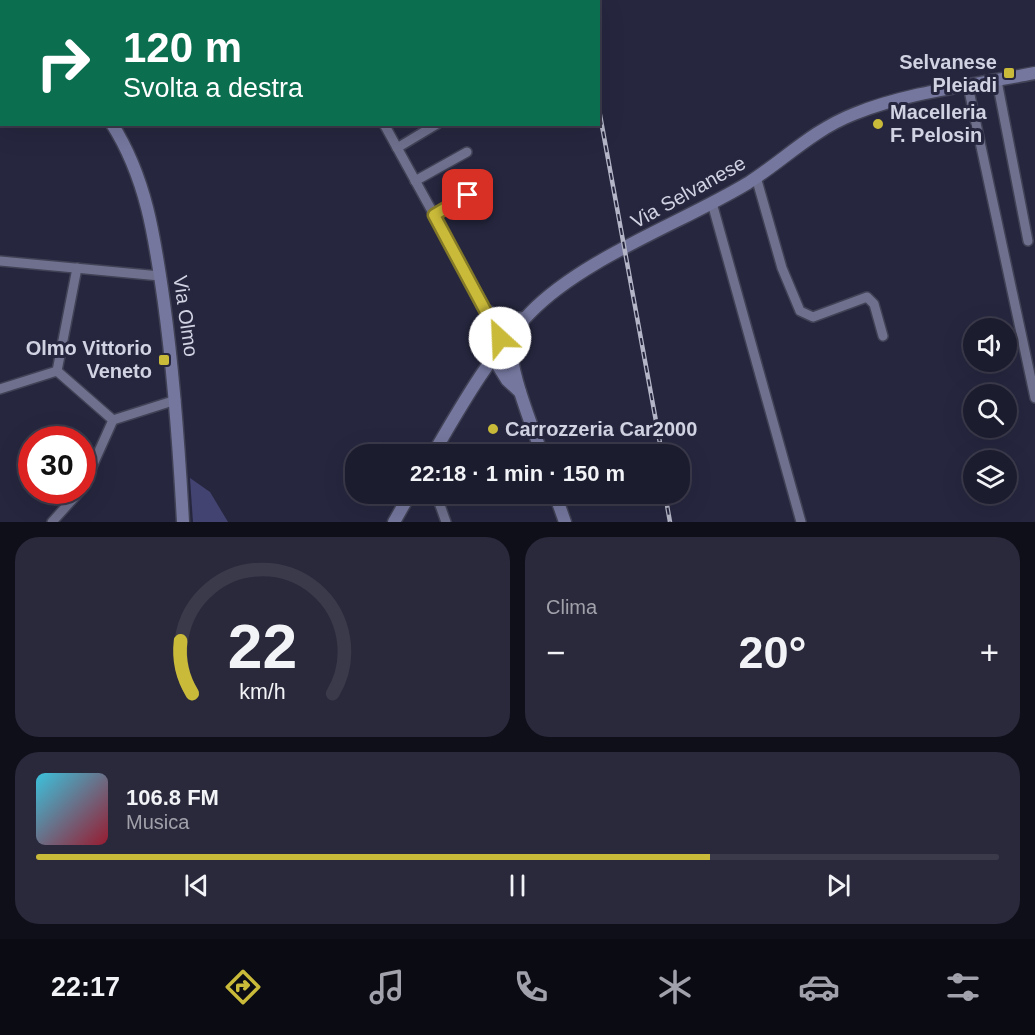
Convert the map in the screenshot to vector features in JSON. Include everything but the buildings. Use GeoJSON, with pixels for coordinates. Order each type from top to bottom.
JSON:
{"type":"FeatureCollection","features":[{"type":"Feature","properties":{"kind":"street","name":"Via Selvanese"},"geometry":{"type":"LineString","coordinates":[[439,444],[513,330],[549,296],[595,266],[712,203],[756,177],[805,140],[853,114],[914,96],[1035,73]]}},
{"type":"Feature","properties":{"kind":"street"},"geometry":{"type":"LineString","coordinates":[[997,81],[1028,241]]}},
{"type":"Feature","properties":{"kind":"street"},"geometry":{"type":"LineString","coordinates":[[968,86],[1035,398]]}},
{"type":"Feature","properties":{"kind":"street","name":"Via Olmo"},"geometry":{"type":"LineString","coordinates":[[113,126],[140,176],[160,276],[176,400],[183,522]]}},
{"type":"Feature","properties":{"kind":"street"},"geometry":{"type":"LineString","coordinates":[[385,126],[486,309],[503,345]]}},
{"type":"Feature","properties":{"kind":"street"},"geometry":{"type":"LineString","coordinates":[[397,147],[434,126]]}},
{"type":"Feature","properties":{"kind":"street"},"geometry":{"type":"LineString","coordinates":[[415,181],[467,152]]}},
{"type":"Feature","properties":{"kind":"street"},"geometry":{"type":"LineString","coordinates":[[756,177],[782,268],[800,312],[813,317],[867,297],[874,304],[883,336]]}},
{"type":"Feature","properties":{"kind":"street"},"geometry":{"type":"LineString","coordinates":[[434,215],[486,185]]}},
{"type":"Feature","properties":{"kind":"street"},"geometry":{"type":"LineString","coordinates":[[712,203],[801,522]]}},
{"type":"Feature","properties":{"kind":"street"},"geometry":{"type":"LineString","coordinates":[[0,261],[160,276]]}},
{"type":"Feature","properties":{"kind":"street"},"geometry":{"type":"LineString","coordinates":[[57,371],[78,268]]}},
{"type":"Feature","properties":{"kind":"street"},"geometry":{"type":"LineString","coordinates":[[486,309],[507,319],[527,316]]}},
{"type":"Feature","properties":{"kind":"street"},"geometry":{"type":"LineString","coordinates":[[513,330],[510,345],[512,375],[538,444]]}},
{"type":"Feature","properties":{"kind":"street"},"geometry":{"type":"LineString","coordinates":[[494,359],[512,375]]}},
{"type":"Feature","properties":{"kind":"street"},"geometry":{"type":"LineString","coordinates":[[0,389],[57,371]]}},
{"type":"Feature","properties":{"kind":"street"},"geometry":{"type":"LineString","coordinates":[[57,371],[113,420]]}},
{"type":"Feature","properties":{"kind":"street"},"geometry":{"type":"LineString","coordinates":[[480,380],[512,375]]}},
{"type":"Feature","properties":{"kind":"street"},"geometry":{"type":"LineString","coordinates":[[96,458],[113,420],[176,400]]}},
{"type":"Feature","properties":{"kind":"street"},"geometry":{"type":"LineString","coordinates":[[52,522],[69,504]]}},
{"type":"Feature","properties":{"kind":"street"},"geometry":{"type":"LineString","coordinates":[[394,522],[404,504]]}},
{"type":"Feature","properties":{"kind":"street"},"geometry":{"type":"LineString","coordinates":[[440,504],[446,522]]}},
{"type":"Feature","properties":{"kind":"street"},"geometry":{"type":"LineString","coordinates":[[559,504],[565,522]]}},
{"type":"Feature","properties":{"kind":"shaded area"},"geometry":{"type":"Polygon","coordinates":[[[190,478],[210,492],[228,522],[193,522],[190,478]]]}},
{"type":"Feature","properties":{"kind":"railway"},"geometry":{"type":"LineString","coordinates":[[600,115],[660,444]]}},
{"type":"Feature","properties":{"kind":"railway"},"geometry":{"type":"LineString","coordinates":[[667,504],[670,522]]}},
{"type":"Feature","properties":{"kind":"place","name":"Selvanese Pleiadi"},"geometry":{"type":"Point","coordinates":[1009,73]}},
{"type":"Feature","properties":{"kind":"place","name":"Macelleria F. Pelosin"},"geometry":{"type":"Point","coordinates":[878,124]}},
{"type":"Feature","properties":{"kind":"place","name":"Olmo Vittorio Veneto"},"geometry":{"type":"Point","coordinates":[164,360]}},
{"type":"Feature","properties":{"kind":"place","name":"Carrozzeria Car2000"},"geometry":{"type":"Point","coordinates":[493,429]}},
{"type":"Feature","properties":{"kind":"route"},"geometry":{"type":"LineString","coordinates":[[468,195],[434,215],[500,338]]}}]}
